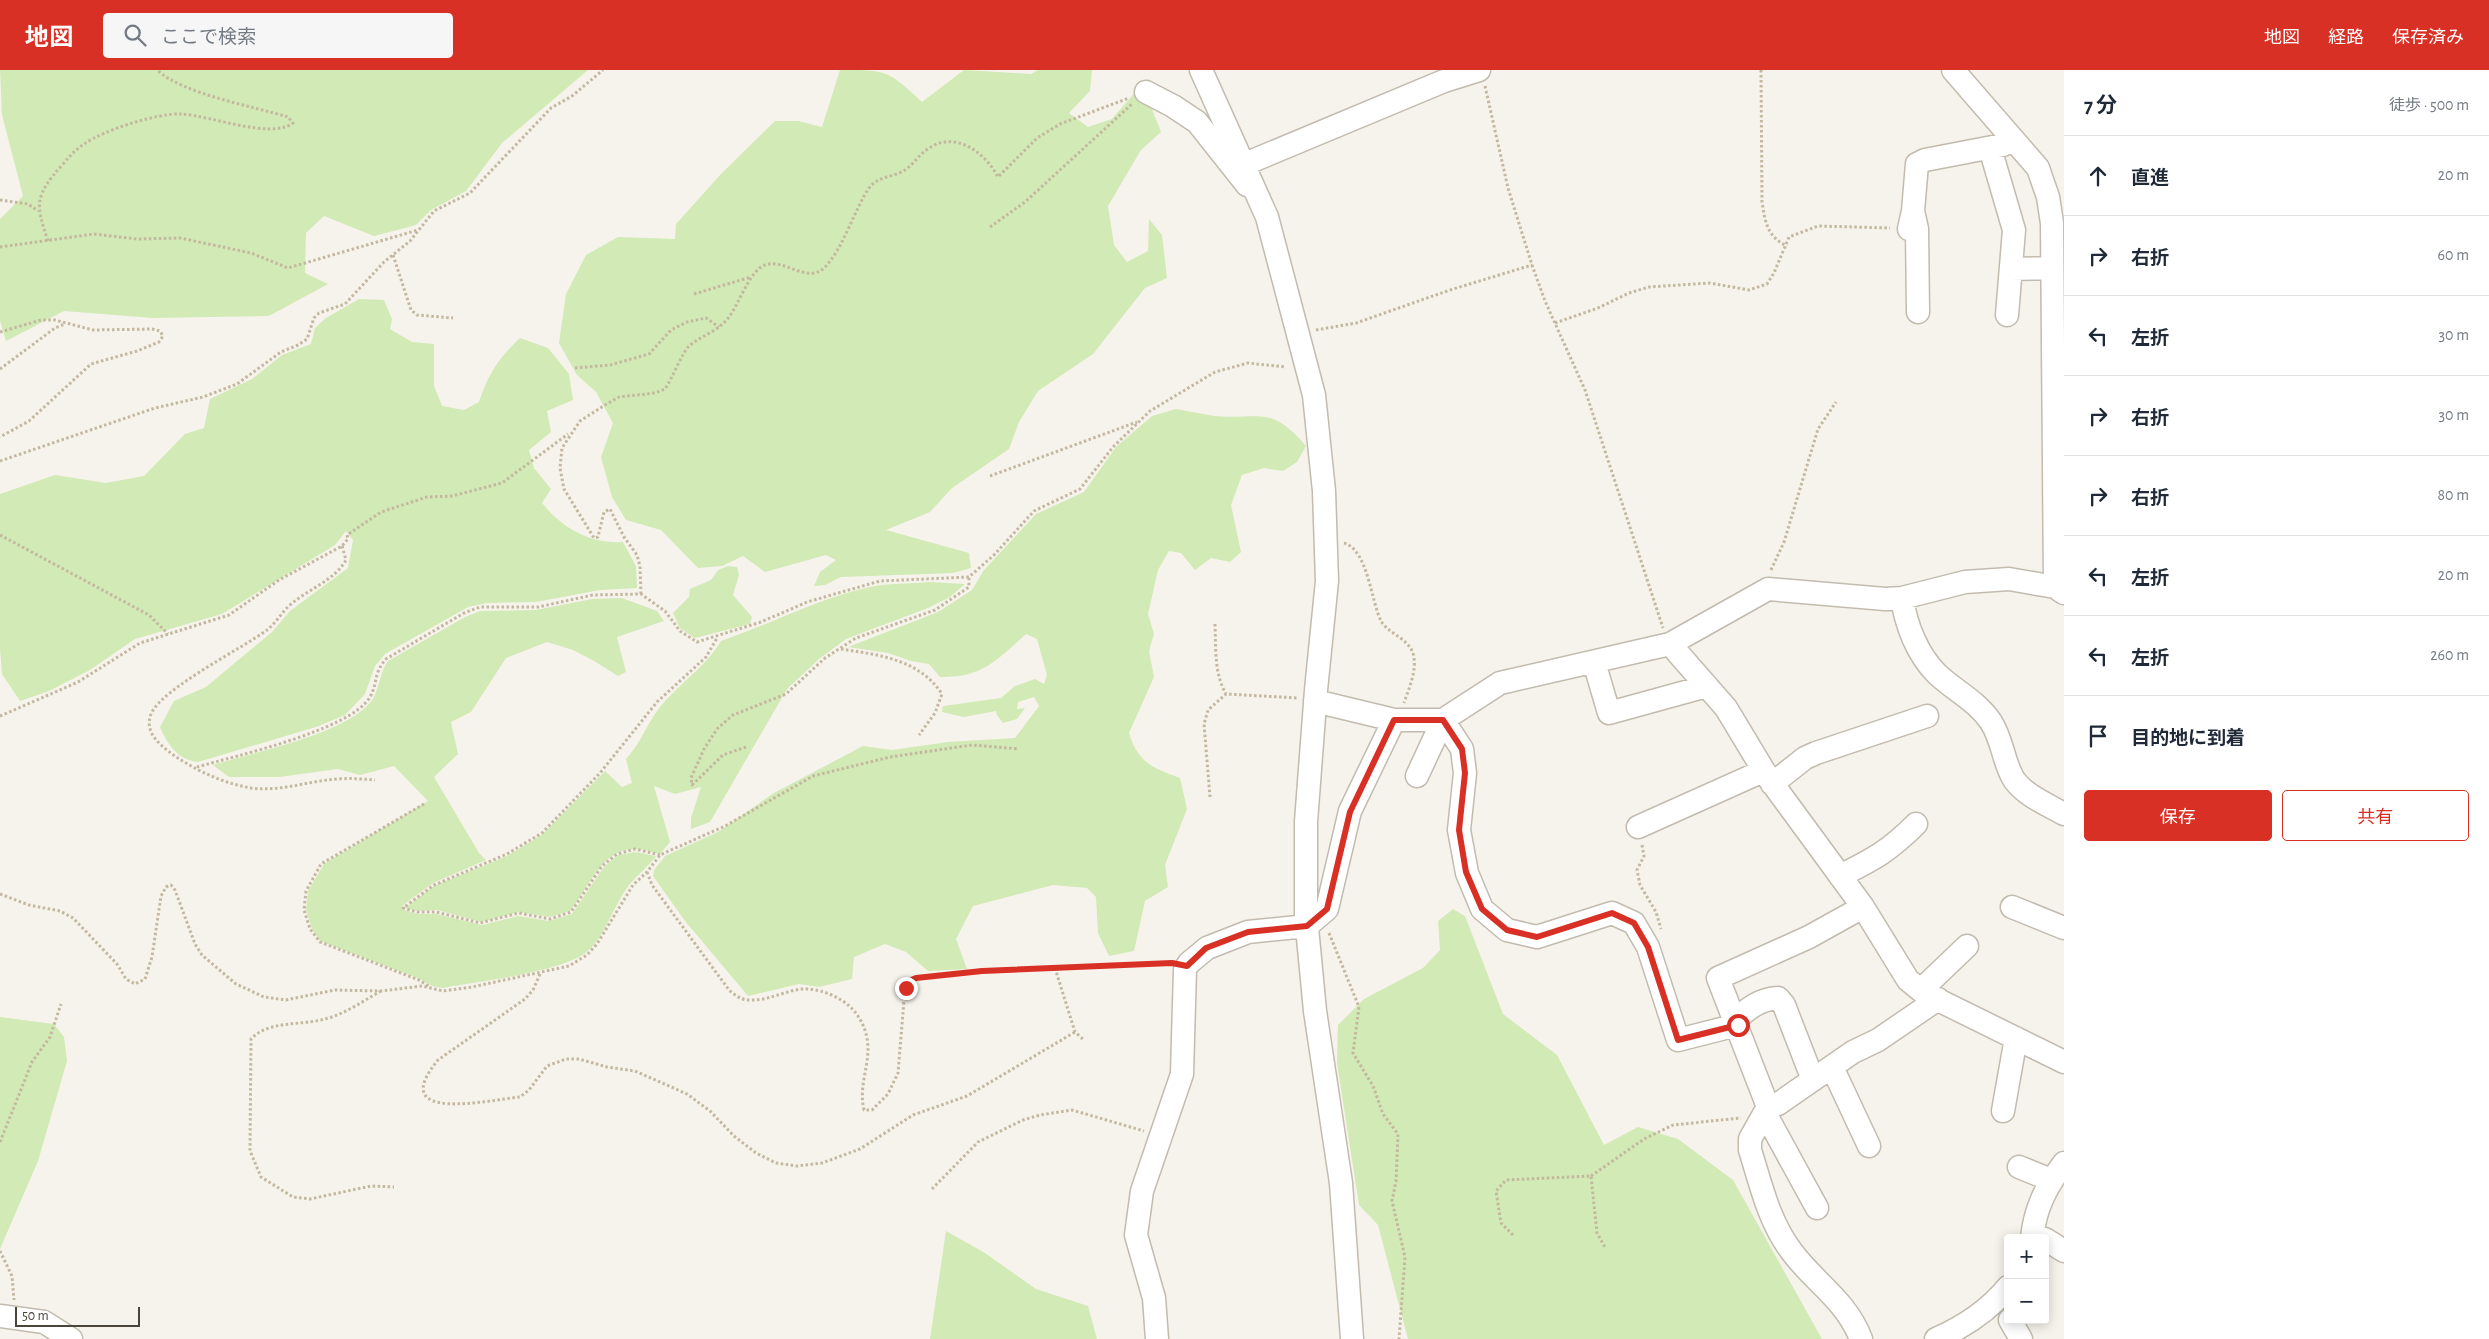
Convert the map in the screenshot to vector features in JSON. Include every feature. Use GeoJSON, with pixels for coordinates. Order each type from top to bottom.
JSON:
{"type":"FeatureCollection","features":[{"type":"Feature","properties":{"kind":"street"},"geometry":{"type":"LineString","coordinates":[[1201,70],[1245,164],[1270,226],[1314,395],[1323,482],[1327,581],[1315,701],[1306,822],[1314,920],[1315,1011],[1341,1183],[1352,1339]]}},
{"type":"Feature","properties":{"kind":"street"},"geometry":{"type":"LineString","coordinates":[[1417,776],[1443,720],[1500,683],[1670,644],[1768,590],[1885,599],[1902,598],[1965,582],[2009,579],[2059,590],[2052,222],[2048,196],[2038,168],[1953,70]]}},
{"type":"Feature","properties":{"kind":"street"},"geometry":{"type":"LineString","coordinates":[[1245,164],[1441,76],[1481,75]]}},
{"type":"Feature","properties":{"kind":"street"},"geometry":{"type":"LineString","coordinates":[[1146,92],[1174,106],[1197,122],[1227,163],[1261,201]]}},
{"type":"Feature","properties":{"kind":"street"},"geometry":{"type":"LineString","coordinates":[[1918,312],[1917,229],[1911,220],[1917,164],[1925,160],[2017,142]]}},
{"type":"Feature","properties":{"kind":"street"},"geometry":{"type":"LineString","coordinates":[[1990,148],[2014,230],[2007,315]]}},
{"type":"Feature","properties":{"kind":"street"},"geometry":{"type":"LineString","coordinates":[[2011,269],[2052,268]]}},
{"type":"Feature","properties":{"kind":"street"},"geometry":{"type":"LineString","coordinates":[[1902,598],[1904,613],[1911,635],[1923,655],[1937,674],[1976,704],[1991,722],[2012,778],[2022,788],[2064,814]]}},
{"type":"Feature","properties":{"kind":"street"},"geometry":{"type":"LineString","coordinates":[[1670,644],[1726,708],[1768,777],[1863,907],[1908,980],[1929,995],[2064,1062]]}},
{"type":"Feature","properties":{"kind":"street"},"geometry":{"type":"LineString","coordinates":[[1594,662],[1609,713],[1707,686]]}},
{"type":"Feature","properties":{"kind":"street"},"geometry":{"type":"LineString","coordinates":[[1315,701],[1396,720],[1443,720]]}},
{"type":"Feature","properties":{"kind":"street"},"geometry":{"type":"LineString","coordinates":[[1638,827],[1768,777],[1816,753],[1927,716]]}},
{"type":"Feature","properties":{"kind":"street"},"geometry":{"type":"LineString","coordinates":[[1157,1339],[1154,1298],[1136,1236],[1142,1191],[1182,1074],[1187,966],[1206,948],[1248,932],[1314,920],[1327,909],[1350,812],[1396,720]]}},
{"type":"Feature","properties":{"kind":"street"},"geometry":{"type":"LineString","coordinates":[[1443,720],[1462,749],[1465,773],[1459,830],[1466,872],[1482,909],[1507,930],[1537,937],[1612,913],[1634,923],[1648,950],[1678,1040],[1736,1023],[1754,1004],[1768,998],[1778,998],[1784,1005],[1813,1080]]}},
{"type":"Feature","properties":{"kind":"street"},"geometry":{"type":"LineString","coordinates":[[1840,876],[1882,855],[1916,824]]}},
{"type":"Feature","properties":{"kind":"street"},"geometry":{"type":"LineString","coordinates":[[1817,1208],[1766,1112],[1736,1023],[1718,978],[1808,937],[1863,907]]}},
{"type":"Feature","properties":{"kind":"street"},"geometry":{"type":"LineString","coordinates":[[2012,907],[2064,928]]}},
{"type":"Feature","properties":{"kind":"street"},"geometry":{"type":"LineString","coordinates":[[1860,1339],[1837,1299],[1792,1253],[1770,1215],[1750,1150],[1750,1139],[1766,1112],[1853,1052],[1878,1040],[1929,995],[1966,946]]}},
{"type":"Feature","properties":{"kind":"street"},"geometry":{"type":"LineString","coordinates":[[2002,1111],[2016,1038]]}},
{"type":"Feature","properties":{"kind":"street"},"geometry":{"type":"LineString","coordinates":[[1832,1067],[1869,1146]]}},
{"type":"Feature","properties":{"kind":"street"},"geometry":{"type":"LineString","coordinates":[[2019,1167],[2057,1171],[2034,1215],[2033,1234]]}},
{"type":"Feature","properties":{"kind":"street"},"geometry":{"type":"LineString","coordinates":[[2049,1241],[2064,1250]]}},
{"type":"Feature","properties":{"kind":"street"},"geometry":{"type":"LineString","coordinates":[[1936,1339],[1949,1334],[1991,1306],[2004,1301]]}},
{"type":"Feature","properties":{"kind":"street"},"geometry":{"type":"LineString","coordinates":[[7,1316],[44,1322],[71,1339]]}},
{"type":"Feature","properties":{"kind":"street"},"geometry":{"type":"LineString","coordinates":[[2012,1324],[2021,1339]]}},
{"type":"Feature","properties":{"kind":"path"},"geometry":{"type":"LineString","coordinates":[[48,240],[38,212],[41,197],[49,180],[74,151],[85,142],[163,114],[182,114],[271,130],[288,127],[293,123],[288,117],[192,89],[165,77],[157,70]]}},
{"type":"Feature","properties":{"kind":"path"},"geometry":{"type":"LineString","coordinates":[[0,462],[155,408],[204,397],[237,384],[281,352],[307,339],[314,318],[319,314],[345,304],[393,255],[410,241],[434,211],[470,193],[551,108],[572,96],[604,70]]}},
{"type":"Feature","properties":{"kind":"path"},"geometry":{"type":"LineString","coordinates":[[1761,70],[1762,202],[1765,222],[1770,234],[1787,246]]}},
{"type":"Feature","properties":{"kind":"path"},"geometry":{"type":"LineString","coordinates":[[1481,75],[1508,188],[1532,266],[1554,323],[1585,390],[1659,619],[1670,644]]}},
{"type":"Feature","properties":{"kind":"path"},"geometry":{"type":"LineString","coordinates":[[990,227],[1025,202],[1146,92]]}},
{"type":"Feature","properties":{"kind":"path"},"geometry":{"type":"LineString","coordinates":[[641,594],[640,566],[637,555],[624,537],[615,515],[610,509],[604,512],[598,537],[594,538],[564,489],[560,468],[562,448],[580,421],[620,397],[654,393],[665,389],[688,347],[719,327],[728,318],[756,271],[766,264],[780,264],[811,273],[823,269],[838,246],[870,187],[878,180],[904,170],[928,148],[943,140],[957,142],[977,152],[990,163],[998,177],[1037,138],[1060,124],[1146,92]]}},
{"type":"Feature","properties":{"kind":"path"},"geometry":{"type":"LineString","coordinates":[[0,200],[28,204],[38,212]]}},
{"type":"Feature","properties":{"kind":"path"},"geometry":{"type":"LineString","coordinates":[[1554,323],[1598,308],[1630,293],[1649,288],[1710,283],[1749,290],[1767,284],[1787,246],[1789,237],[1818,226],[1911,220]]}},
{"type":"Feature","properties":{"kind":"path"},"geometry":{"type":"LineString","coordinates":[[0,247],[94,234],[137,239],[180,238],[252,253],[288,268],[418,230]]}},
{"type":"Feature","properties":{"kind":"path"},"geometry":{"type":"LineString","coordinates":[[393,255],[411,310],[417,315],[453,318]]}},
{"type":"Feature","properties":{"kind":"path"},"geometry":{"type":"LineString","coordinates":[[1313,330],[1356,323],[1450,290],[1532,266]]}},
{"type":"Feature","properties":{"kind":"path"},"geometry":{"type":"LineString","coordinates":[[694,294],[753,277]]}},
{"type":"Feature","properties":{"kind":"path"},"geometry":{"type":"LineString","coordinates":[[575,368],[610,365],[649,354],[671,330],[688,322],[706,318],[719,327]]}},
{"type":"Feature","properties":{"kind":"path"},"geometry":{"type":"LineString","coordinates":[[0,332],[41,320],[93,330],[152,329],[160,331],[163,336],[158,342],[137,351],[91,364],[29,421],[0,437]]}},
{"type":"Feature","properties":{"kind":"path"},"geometry":{"type":"LineString","coordinates":[[0,369],[55,328],[66,324]]}},
{"type":"Feature","properties":{"kind":"path"},"geometry":{"type":"LineString","coordinates":[[197,767],[299,737],[339,722],[354,713],[370,697],[378,668],[386,659],[464,613],[480,607],[538,608],[593,595],[641,594],[665,611],[680,631],[697,642],[761,622],[807,602],[880,581],[969,577],[994,555],[1034,510],[1080,489],[1113,447],[1150,411],[1215,372],[1248,363],[1296,369],[1307,368]]}},
{"type":"Feature","properties":{"kind":"path"},"geometry":{"type":"LineString","coordinates":[[1762,593],[1784,542],[1818,429],[1836,402]]}},
{"type":"Feature","properties":{"kind":"path"},"geometry":{"type":"LineString","coordinates":[[990,476],[1140,421]]}},
{"type":"Feature","properties":{"kind":"path"},"geometry":{"type":"LineString","coordinates":[[0,716],[78,682],[140,643],[229,616],[279,580],[342,546],[348,539],[347,535],[380,512],[427,497],[452,496],[502,483],[571,432]]}},
{"type":"Feature","properties":{"kind":"path"},"geometry":{"type":"LineString","coordinates":[[0,535],[149,615],[168,634]]}},
{"type":"Feature","properties":{"kind":"path"},"geometry":{"type":"LineString","coordinates":[[1326,542],[1346,543],[1356,552],[1366,573],[1382,623],[1408,644],[1414,656],[1413,673],[1396,720]]}},
{"type":"Feature","properties":{"kind":"path"},"geometry":{"type":"LineString","coordinates":[[342,546],[346,560],[340,570],[290,605],[269,629],[167,696],[151,713],[149,728],[157,743],[188,765],[197,767],[221,781],[252,788],[278,788],[338,779],[375,780]]}},
{"type":"Feature","properties":{"kind":"path"},"geometry":{"type":"LineString","coordinates":[[746,748],[724,755],[692,785],[691,778],[704,748],[717,729],[733,715],[786,694],[825,658],[856,638],[935,610],[969,587],[969,577]]}},
{"type":"Feature","properties":{"kind":"path"},"geometry":{"type":"LineString","coordinates":[[1215,624],[1216,667],[1219,682],[1226,694]]}},
{"type":"Feature","properties":{"kind":"path"},"geometry":{"type":"LineString","coordinates":[[660,855],[635,849],[617,854],[602,866],[571,912],[550,919],[519,914],[480,923],[436,912],[417,912],[403,908],[434,885],[507,854],[542,833],[600,773],[657,702],[706,657],[717,637]]}},
{"type":"Feature","properties":{"kind":"path"},"geometry":{"type":"LineString","coordinates":[[840,649],[889,657],[914,667],[935,684],[942,694],[935,713],[919,735]]}},
{"type":"Feature","properties":{"kind":"path"},"geometry":{"type":"LineString","coordinates":[[1210,797],[1204,724],[1208,710],[1226,694],[1286,696],[1315,701]]}},
{"type":"Feature","properties":{"kind":"path"},"geometry":{"type":"LineString","coordinates":[[0,894],[29,906],[60,911],[73,918],[117,964],[126,979],[135,984],[145,979],[152,957],[162,896],[166,887],[171,886],[175,890],[195,944],[202,956],[236,984],[264,997],[286,1000],[335,990],[381,991],[422,986],[444,991],[472,987],[569,966],[587,955],[596,944],[632,884],[647,872],[660,855],[710,831],[725,826],[813,776],[890,757],[972,745],[1019,749]]}},
{"type":"Feature","properties":{"kind":"path"},"geometry":{"type":"LineString","coordinates":[[424,804],[321,864],[306,891],[304,910],[310,929],[320,942],[340,952],[419,980],[432,988]]}},
{"type":"Feature","properties":{"kind":"path"},"geometry":{"type":"LineString","coordinates":[[1638,827],[1644,856],[1637,870],[1640,885],[1656,912],[1663,935],[1661,942],[1648,950]]}},
{"type":"Feature","properties":{"kind":"path"},"geometry":{"type":"LineString","coordinates":[[647,872],[652,885],[729,990],[739,998],[752,1000],[802,989],[828,994],[851,1006],[866,1032],[870,1054],[862,1101],[864,1110],[872,1110],[888,1094],[898,1072],[906,988],[909,981],[916,978],[982,971],[1172,963],[1187,966]]}},
{"type":"Feature","properties":{"kind":"path"},"geometry":{"type":"LineString","coordinates":[[1314,920],[1336,947],[1359,1007],[1353,1053],[1373,1086],[1383,1114],[1398,1134],[1396,1181],[1392,1201],[1406,1257],[1399,1339]]}},
{"type":"Feature","properties":{"kind":"path"},"geometry":{"type":"LineString","coordinates":[[1055,968],[1075,1032],[1084,1040]]}},
{"type":"Feature","properties":{"kind":"path"},"geometry":{"type":"LineString","coordinates":[[540,973],[533,990],[525,999],[438,1060],[424,1080],[423,1094],[430,1099],[453,1105],[520,1097],[529,1090],[547,1066],[566,1059],[578,1059],[607,1067],[635,1071],[660,1080],[710,1111],[734,1136],[756,1153],[776,1163],[797,1166],[822,1163],[860,1150],[913,1115],[967,1096],[1075,1032]]}},
{"type":"Feature","properties":{"kind":"path"},"geometry":{"type":"LineString","coordinates":[[381,991],[347,1011],[324,1020],[268,1028],[258,1032],[251,1039],[248,1121],[250,1151],[261,1177],[293,1197],[310,1199],[371,1186],[394,1187]]}},
{"type":"Feature","properties":{"kind":"path"},"geometry":{"type":"LineString","coordinates":[[0,1142],[32,1062],[50,1037],[61,1004]]}},
{"type":"Feature","properties":{"kind":"path"},"geometry":{"type":"LineString","coordinates":[[932,1189],[978,1142],[1023,1120],[1040,1115],[1072,1110],[1161,1137]]}},
{"type":"Feature","properties":{"kind":"path"},"geometry":{"type":"LineString","coordinates":[[1513,1235],[1501,1223],[1496,1191],[1506,1180],[1591,1176],[1644,1139],[1673,1125],[1766,1112]]}},
{"type":"Feature","properties":{"kind":"path"},"geometry":{"type":"LineString","coordinates":[[1591,1176],[1597,1233],[1606,1249]]}},
{"type":"Feature","properties":{"kind":"path"},"geometry":{"type":"LineString","coordinates":[[0,1251],[12,1276],[7,1316]]}},
{"type":"Feature","properties":{"kind":"green space"},"geometry":{"type":"Polygon","coordinates":[[[0,70],[588,70],[502,143],[466,191],[431,210],[416,225],[374,236],[324,216],[306,233],[305,273],[328,284],[269,316],[153,318],[64,311],[6,341],[0,321],[0,219],[23,196],[2,115],[0,70]]]}},
{"type":"Feature","properties":{"kind":"green space"},"geometry":{"type":"Polygon","coordinates":[[[840,70],[868,70],[886,74],[894,78],[922,102],[964,70],[1031,74],[1038,70],[1092,70],[1090,91],[1069,113],[1088,127],[1112,119],[1137,90],[1150,104],[1161,132],[1141,150],[1108,206],[1114,245],[1127,262],[1148,251],[1149,219],[1162,235],[1167,278],[1145,288],[1093,354],[1038,391],[1019,422],[1009,449],[952,488],[930,512],[886,530],[969,553],[971,568],[953,573],[841,577],[825,585],[814,586],[820,572],[836,560],[826,555],[765,572],[743,556],[722,566],[698,568],[661,530],[626,520],[612,497],[601,457],[613,423],[596,392],[577,375],[559,343],[566,294],[586,255],[618,237],[675,239],[676,224],[721,174],[775,121],[798,121],[822,127],[840,70]]]}},
{"type":"Feature","properties":{"kind":"green space"},"geometry":{"type":"Polygon","coordinates":[[[359,299],[384,300],[392,319],[390,329],[412,342],[434,344],[434,386],[442,406],[464,410],[479,402],[495,367],[520,338],[548,348],[569,374],[573,400],[547,411],[551,432],[529,450],[534,468],[551,489],[542,503],[558,520],[578,533],[599,540],[623,542],[636,566],[637,588],[600,590],[536,602],[487,603],[468,607],[385,654],[375,666],[365,694],[345,715],[316,727],[198,762],[179,755],[170,745],[160,727],[174,701],[206,687],[272,632],[290,611],[348,568],[353,540],[346,531],[335,545],[222,614],[135,639],[90,670],[49,691],[20,701],[2,674],[0,649],[0,494],[55,475],[106,483],[144,476],[185,434],[204,428],[210,399],[252,379],[282,355],[311,344],[315,328],[326,318],[359,299]]]}},
{"type":"Feature","properties":{"kind":"green space"},"geometry":{"type":"Polygon","coordinates":[[[1176,409],[1214,416],[1254,416],[1273,419],[1294,433],[1306,446],[1297,462],[1283,471],[1264,468],[1242,475],[1231,505],[1241,552],[1230,562],[1211,558],[1195,570],[1181,553],[1169,551],[1158,570],[1148,614],[1154,634],[1149,651],[1154,677],[1129,733],[1142,758],[1154,767],[1180,778],[1187,809],[1165,865],[1168,887],[1145,901],[1134,951],[1109,956],[1098,933],[1096,897],[1087,888],[1053,885],[973,906],[956,939],[967,969],[928,971],[906,952],[885,944],[854,957],[852,979],[819,987],[799,984],[748,996],[685,921],[653,876],[654,870],[665,856],[718,832],[774,793],[863,746],[892,750],[948,742],[1015,738],[1039,706],[1034,697],[1018,702],[1017,709],[1025,708],[1017,719],[1003,723],[996,711],[964,717],[942,712],[943,706],[1001,698],[1015,686],[1035,679],[1044,684],[1047,675],[1037,639],[1026,634],[988,666],[978,671],[955,677],[940,677],[929,664],[911,661],[888,653],[848,647],[938,612],[972,590],[984,570],[1036,514],[1084,492],[1116,447],[1152,416],[1176,409]]]}},
{"type":"Feature","properties":{"kind":"green space"},"geometry":{"type":"Polygon","coordinates":[[[728,566],[737,567],[739,575],[733,595],[752,617],[750,624],[695,638],[680,628],[673,613],[689,597],[690,589],[711,580],[718,570],[728,566]]]}},
{"type":"Feature","properties":{"kind":"green space"},"geometry":{"type":"Polygon","coordinates":[[[928,582],[965,584],[950,597],[928,608],[846,639],[819,659],[787,689],[710,822],[691,829],[691,818],[701,787],[675,794],[654,786],[670,842],[660,854],[636,849],[624,850],[614,855],[597,871],[570,911],[550,917],[519,912],[481,922],[437,910],[417,911],[405,908],[434,886],[507,856],[543,834],[605,771],[622,787],[632,783],[626,759],[637,745],[659,708],[702,665],[721,641],[814,604],[851,592],[892,584],[928,582]]]}},
{"type":"Feature","properties":{"kind":"green space"},"geometry":{"type":"Polygon","coordinates":[[[622,598],[657,611],[664,621],[617,637],[626,672],[618,676],[573,650],[547,642],[506,658],[471,712],[451,722],[458,754],[434,777],[479,853],[486,860],[433,883],[403,905],[401,909],[418,914],[436,914],[482,925],[518,916],[549,921],[572,914],[604,867],[618,855],[635,852],[656,856],[624,892],[603,931],[591,948],[571,961],[555,966],[443,988],[432,986],[420,979],[320,941],[312,929],[306,910],[308,891],[324,864],[428,801],[394,766],[360,775],[338,769],[279,777],[229,777],[213,765],[319,733],[357,714],[373,699],[388,661],[465,617],[480,611],[536,610],[592,599],[622,598]]]}},
{"type":"Feature","properties":{"kind":"green space"},"geometry":{"type":"Polygon","coordinates":[[[1453,909],[1465,916],[1503,1014],[1557,1055],[1604,1145],[1638,1127],[1678,1139],[1733,1180],[1822,1339],[1408,1339],[1378,1225],[1359,1205],[1337,1063],[1338,1025],[1364,999],[1423,968],[1440,950],[1438,921],[1453,909]]]}},
{"type":"Feature","properties":{"kind":"green space"},"geometry":{"type":"Polygon","coordinates":[[[0,1017],[54,1024],[64,1037],[67,1061],[38,1161],[0,1249],[0,1017]]]}},
{"type":"Feature","properties":{"kind":"green space"},"geometry":{"type":"Polygon","coordinates":[[[946,1231],[985,1253],[1036,1289],[1088,1306],[1097,1339],[930,1339],[946,1231]]]}},
{"type":"Feature","properties":{"kind":"route"},"geometry":{"type":"LineString","coordinates":[[906,988],[909,981],[916,978],[982,971],[1172,963],[1187,966],[1206,948],[1248,932],[1307,926],[1327,909],[1350,812],[1394,720],[1443,720],[1462,749],[1465,773],[1459,830],[1466,872],[1482,909],[1507,930],[1537,937],[1584,920],[1612,913],[1634,923],[1648,947],[1678,1040],[1738,1025]]}}]}
